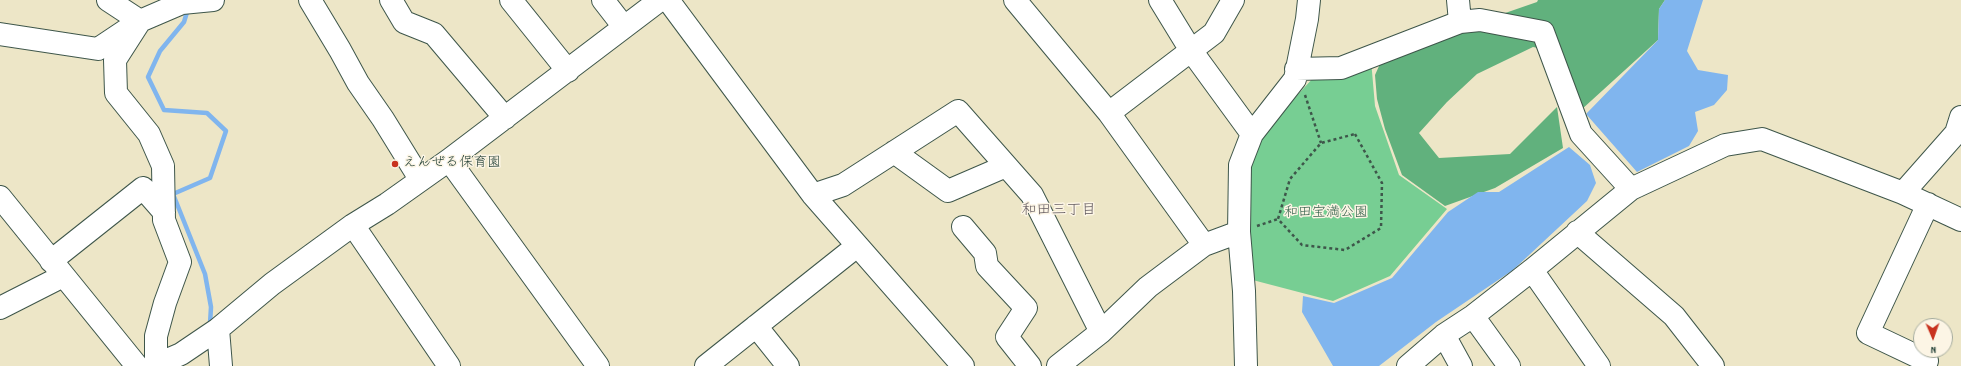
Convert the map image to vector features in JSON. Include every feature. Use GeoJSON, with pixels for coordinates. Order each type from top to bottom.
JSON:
{"type":"FeatureCollection","features":[{"type":"Feature","properties":{"kind":"street"},"geometry":{"type":"LineString","coordinates":[[108,0],[140,21]]}},
{"type":"Feature","properties":{"kind":"street"},"geometry":{"type":"LineString","coordinates":[[391,0],[404,22],[434,34],[506,118]]}},
{"type":"Feature","properties":{"kind":"street"},"geometry":{"type":"LineString","coordinates":[[511,0],[568,71]]}},
{"type":"Feature","properties":{"kind":"street"},"geometry":{"type":"LineString","coordinates":[[603,0],[624,27]]}},
{"type":"Feature","properties":{"kind":"street"},"geometry":{"type":"LineString","coordinates":[[158,362],[218,329],[272,284],[353,225],[387,204],[420,179],[449,160],[660,0]]}},
{"type":"Feature","properties":{"kind":"street"},"geometry":{"type":"LineString","coordinates":[[668,0],[813,195],[963,366]]}},
{"type":"Feature","properties":{"kind":"street"},"geometry":{"type":"LineString","coordinates":[[1015,0],[1109,113],[1204,245]]}},
{"type":"Feature","properties":{"kind":"street"},"geometry":{"type":"LineString","coordinates":[[1160,0],[1190,49],[1252,134]]}},
{"type":"Feature","properties":{"kind":"street"},"geometry":{"type":"LineString","coordinates":[[1109,113],[1190,49],[1214,33],[1233,0]]}},
{"type":"Feature","properties":{"kind":"street"},"geometry":{"type":"LineString","coordinates":[[1246,366],[1244,291],[1239,232],[1240,165],[1252,134],[1295,79],[1307,19],[1309,0]]}},
{"type":"Feature","properties":{"kind":"street"},"geometry":{"type":"LineString","coordinates":[[1458,0],[1460,22]]}},
{"type":"Feature","properties":{"kind":"street"},"geometry":{"type":"LineString","coordinates":[[0,34],[98,49],[140,21],[198,1]]}},
{"type":"Feature","properties":{"kind":"street"},"geometry":{"type":"LineString","coordinates":[[315,1],[358,83],[420,179]]}},
{"type":"Feature","properties":{"kind":"street"},"geometry":{"type":"LineString","coordinates":[[1296,69],[1342,68],[1460,22],[1480,20],[1544,32],[1581,134],[1631,189]]}},
{"type":"Feature","properties":{"kind":"street"},"geometry":{"type":"LineString","coordinates":[[140,21],[115,60],[116,93],[149,134],[163,166],[164,220],[180,262],[165,303],[156,336],[158,362]]}},
{"type":"Feature","properties":{"kind":"street"},"geometry":{"type":"LineString","coordinates":[[813,195],[843,185],[958,111],[1032,195],[1101,332]]}},
{"type":"Feature","properties":{"kind":"street"},"geometry":{"type":"LineString","coordinates":[[1903,193],[1959,129]]}},
{"type":"Feature","properties":{"kind":"street"},"geometry":{"type":"LineString","coordinates":[[1408,366],[1444,336],[1473,316],[1532,270],[1631,189],[1724,145],[1762,139],[1903,193],[1961,220]]}},
{"type":"Feature","properties":{"kind":"street"},"geometry":{"type":"LineString","coordinates":[[894,152],[948,191],[1006,166]]}},
{"type":"Feature","properties":{"kind":"street"},"geometry":{"type":"LineString","coordinates":[[449,160],[598,366]]}},
{"type":"Feature","properties":{"kind":"street"},"geometry":{"type":"LineString","coordinates":[[0,308],[57,268],[144,188],[164,212]]}},
{"type":"Feature","properties":{"kind":"street"},"geometry":{"type":"LineString","coordinates":[[0,198],[57,268],[158,362]]}},
{"type":"Feature","properties":{"kind":"street"},"geometry":{"type":"LineString","coordinates":[[1925,366],[1927,361],[1868,333],[1928,204]]}},
{"type":"Feature","properties":{"kind":"street"},"geometry":{"type":"LineString","coordinates":[[353,225],[449,366]]}},
{"type":"Feature","properties":{"kind":"street"},"geometry":{"type":"LineString","coordinates":[[963,227],[985,253],[987,266],[1026,308],[1007,337],[1030,366]]}},
{"type":"Feature","properties":{"kind":"street"},"geometry":{"type":"LineString","coordinates":[[1058,366],[1101,332],[1148,287],[1204,245],[1239,232]]}},
{"type":"Feature","properties":{"kind":"street"},"geometry":{"type":"LineString","coordinates":[[1577,232],[1674,316],[1713,366]]}},
{"type":"Feature","properties":{"kind":"street"},"geometry":{"type":"LineString","coordinates":[[706,366],[857,246]]}},
{"type":"Feature","properties":{"kind":"street"},"geometry":{"type":"LineString","coordinates":[[1532,270],[1599,366]]}},
{"type":"Feature","properties":{"kind":"street"},"geometry":{"type":"LineString","coordinates":[[1473,316],[1509,366]]}},
{"type":"Feature","properties":{"kind":"street"},"geometry":{"type":"LineString","coordinates":[[756,326],[788,366]]}},
{"type":"Feature","properties":{"kind":"street"},"geometry":{"type":"LineString","coordinates":[[218,329],[221,366]]}},
{"type":"Feature","properties":{"kind":"street"},"geometry":{"type":"LineString","coordinates":[[1444,336],[1461,366]]}},
{"type":"Feature","properties":{"kind":"path"},"geometry":{"type":"LineString","coordinates":[[1303,89],[1321,143]]}},
{"type":"Feature","properties":{"kind":"path"},"geometry":{"type":"LineString","coordinates":[[1355,134],[1382,183],[1381,228],[1345,250],[1302,245],[1278,219],[1290,179],[1321,143],[1355,134]]}},
{"type":"Feature","properties":{"kind":"green space"},"geometry":{"type":"Polygon","coordinates":[[[1538,0],[1665,0],[1659,9],[1658,40],[1581,110],[1563,53],[1533,47],[1477,74],[1447,102],[1419,133],[1439,158],[1510,154],[1557,107],[1563,148],[1495,188],[1445,206],[1402,175],[1385,129],[1377,99],[1375,75],[1384,55],[1537,2],[1538,0]]]}},
{"type":"Feature","properties":{"kind":"green space","name":"和田宝満公園"},"geometry":{"type":"Polygon","coordinates":[[[1371,60],[1375,106],[1399,175],[1447,209],[1390,276],[1333,301],[1245,278],[1245,168],[1263,132],[1315,76],[1371,60]]]}},
{"type":"Feature","properties":{"kind":"water"},"geometry":{"type":"Polygon","coordinates":[[[1665,0],[1703,0],[1687,51],[1698,70],[1728,75],[1727,90],[1714,105],[1695,112],[1698,131],[1689,146],[1637,172],[1586,114],[1658,40],[1659,9],[1665,0]]]}},
{"type":"Feature","properties":{"kind":"water"},"geometry":{"type":"Polygon","coordinates":[[[1569,147],[1590,165],[1596,183],[1587,201],[1513,270],[1436,322],[1379,366],[1333,366],[1302,312],[1303,296],[1334,303],[1392,278],[1448,212],[1478,192],[1499,192],[1569,147]]]}},
{"type":"Feature","properties":{"kind":"waterway"},"geometry":{"type":"LineString","coordinates":[[188,9],[184,22],[160,51],[148,77],[164,110],[207,113],[226,131],[210,178],[173,194],[205,274],[211,307],[210,324]]}},
{"type":"Feature","properties":{"kind":"place","name":"えんぜる保育園"},"geometry":{"type":"Point","coordinates":[395,164]}},
{"type":"Feature","properties":{"kind":"district","name":"和田三丁目"},"geometry":{"type":"Point","coordinates":[1059,212]}}]}
